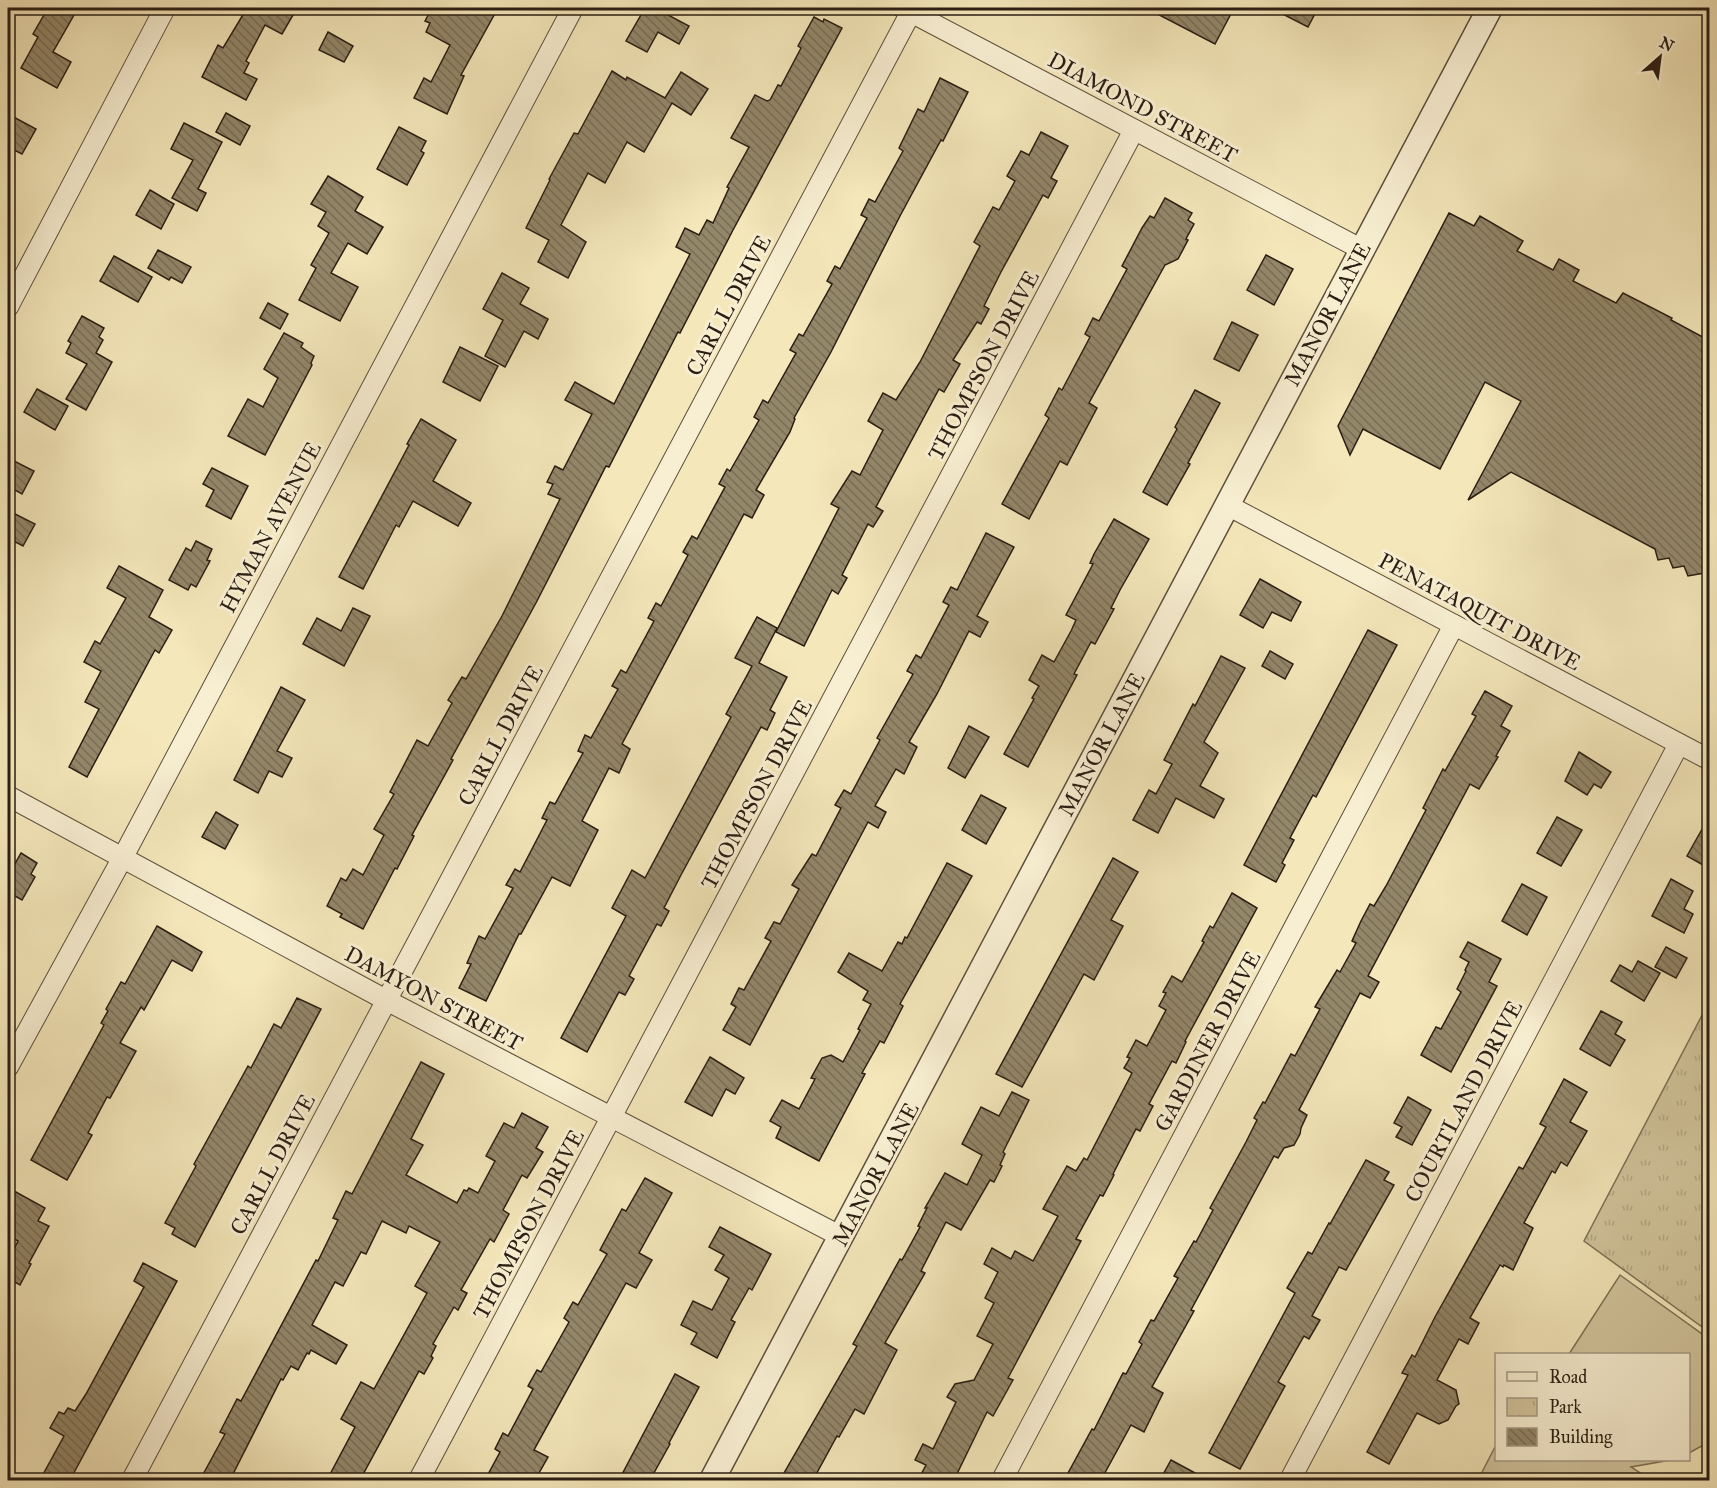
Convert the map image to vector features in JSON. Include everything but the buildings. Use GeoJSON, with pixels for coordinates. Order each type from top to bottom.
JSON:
{"type":"FeatureCollection","features":[{"type":"Feature","properties":{"kind":"street"},"geometry":{"type":"LineString","coordinates":[[8,307],[165,8]]}},
{"type":"Feature","properties":{"kind":"street","name":"HYMAN AVENUE"},"geometry":{"type":"LineString","coordinates":[[8,1067],[123,857],[573,8]]}},
{"type":"Feature","properties":{"kind":"street","name":"MANOR LANE"},"geometry":{"type":"LineString","coordinates":[[712,1480],[1490,8]]}},
{"type":"Feature","properties":{"kind":"street","name":"DIAMOND STREET"},"geometry":{"type":"LineString","coordinates":[[907,10],[1361,249]]}},
{"type":"Feature","properties":{"kind":"street","name":"CARLL DRIVE"},"geometry":{"type":"LineString","coordinates":[[132,1480],[907,10]]}},
{"type":"Feature","properties":{"kind":"street","name":"THOMPSON DRIVE"},"geometry":{"type":"LineString","coordinates":[[419,1480],[1134,130]]}},
{"type":"Feature","properties":{"kind":"street","name":"PENATAQUIT DRIVE"},"geometry":{"type":"LineString","coordinates":[[1227,505],[1710,760]]}},
{"type":"Feature","properties":{"kind":"street","name":"GARDINER DRIVE"},"geometry":{"type":"LineString","coordinates":[[1002,1480],[1454,625]]}},
{"type":"Feature","properties":{"kind":"street","name":"COURTLAND DRIVE"},"geometry":{"type":"LineString","coordinates":[[1290,1480],[1679,744]]}},
{"type":"Feature","properties":{"kind":"street","name":"DAMYON STREET"},"geometry":{"type":"LineString","coordinates":[[8,796],[386,1000],[842,1237]]}},
{"type":"Feature","properties":{"kind":"green space"},"geometry":{"type":"Polygon","coordinates":[[[1709,1002],[1710,1332],[1584,1241],[1709,1002]]]}},
{"type":"Feature","properties":{"kind":"green space"},"geometry":{"type":"Polygon","coordinates":[[[1620,1275],[1709,1339],[1709,1442],[1690,1452],[1690,1353],[1570,1353],[1620,1275]]]}},
{"type":"Feature","properties":{"kind":"green space"},"geometry":{"type":"Polygon","coordinates":[[[1495,1447],[1495,1461],[1665,1461],[1631,1467],[1651,1480],[1478,1480],[1495,1447]]]}}]}
